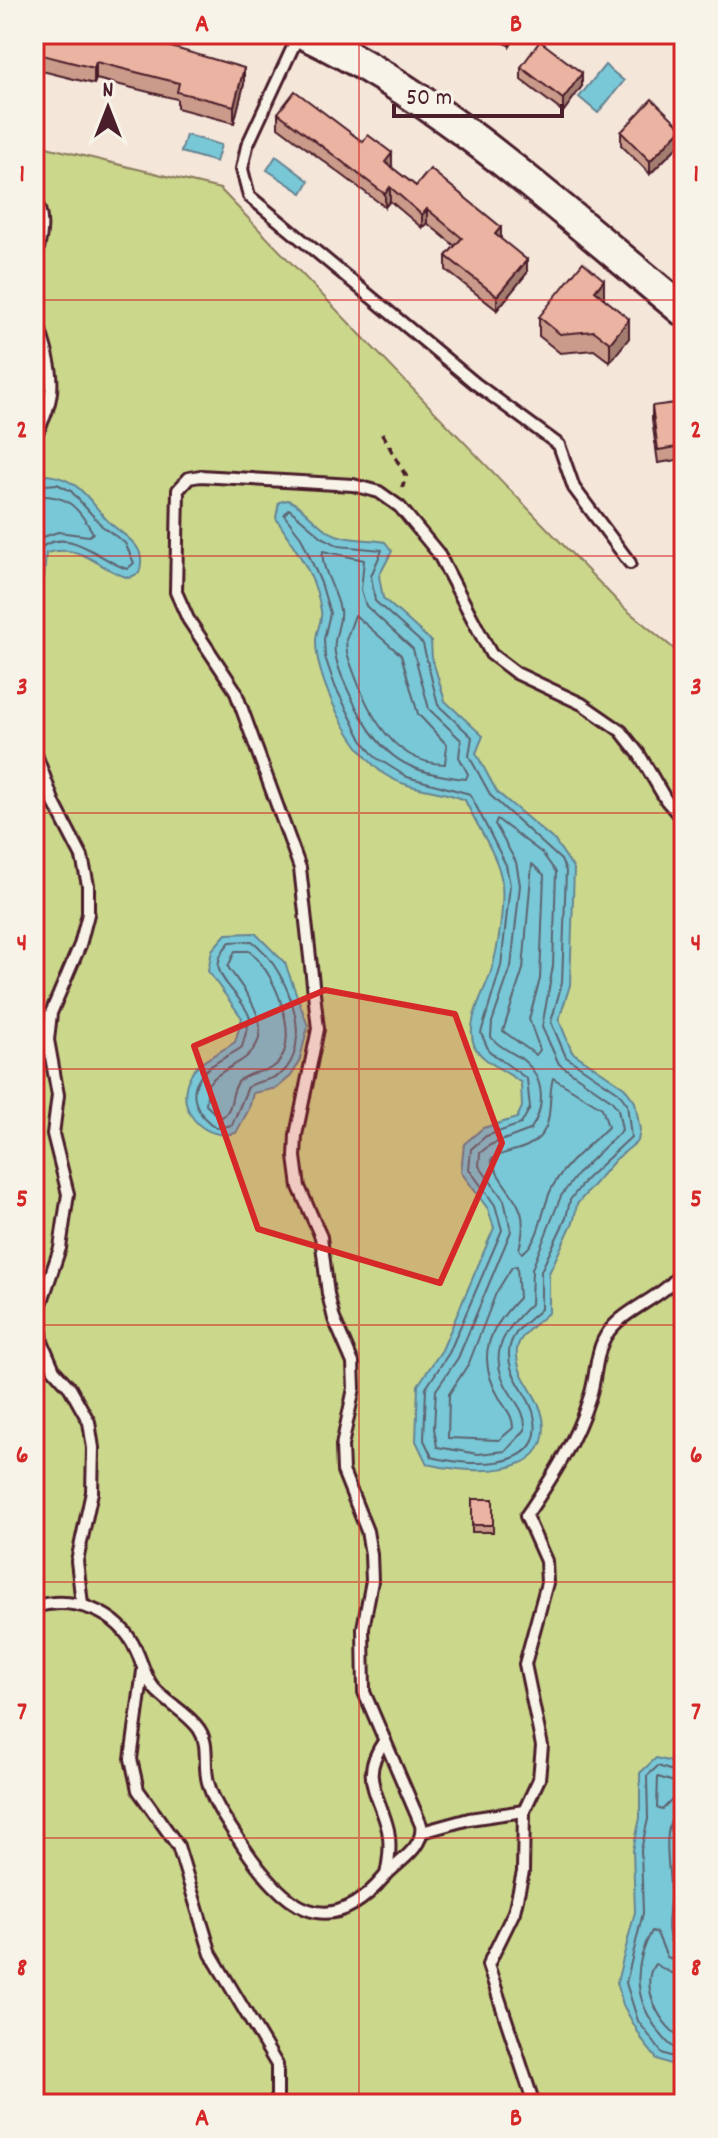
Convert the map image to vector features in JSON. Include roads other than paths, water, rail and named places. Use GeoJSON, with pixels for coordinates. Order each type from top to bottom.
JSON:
{"type":"FeatureCollection","features":[{"type":"Feature","properties":{"kind":"main road"},"geometry":{"type":"LineString","coordinates":[[302,34],[362,61],[448,118],[684,311]]}},
{"type":"Feature","properties":{"kind":"lane"},"geometry":{"type":"LineString","coordinates":[[302,34],[247,146],[242,169],[249,196],[476,384],[559,445],[574,488],[630,563]]}},
{"type":"Feature","properties":{"kind":"lane"},"geometry":{"type":"LineString","coordinates":[[34,199],[41,209],[41,240],[34,264]]}},
{"type":"Feature","properties":{"kind":"lane"},"geometry":{"type":"LineString","coordinates":[[34,310],[49,351],[51,388],[47,414],[34,437]]}},
{"type":"Feature","properties":{"kind":"lane"},"geometry":{"type":"LineString","coordinates":[[422,1832],[364,1692],[363,1628],[372,1581],[371,1554],[367,1531],[343,1471],[342,1446],[354,1388],[353,1363],[334,1319],[321,1237],[299,1187],[295,1157],[296,1135],[318,1029],[300,868],[235,690],[188,619],[176,592],[178,490],[189,478],[353,485],[379,492],[393,502],[438,553],[491,654],[516,673],[582,704],[621,731],[639,754],[666,800],[684,821]]}},
{"type":"Feature","properties":{"kind":"lane"},"geometry":{"type":"LineString","coordinates":[[34,749],[54,803],[82,857],[88,885],[88,914],[80,945],[51,1013],[48,1040],[58,1095],[53,1134],[68,1194],[60,1248],[39,1310],[42,1342],[54,1370],[70,1388],[89,1422],[93,1448],[92,1492],[77,1561],[82,1604]]}},
{"type":"Feature","properties":{"kind":"lane"},"geometry":{"type":"LineString","coordinates":[[534,2104],[488,1965],[514,1912],[523,1872],[524,1811],[539,1779],[542,1746],[525,1664],[547,1583],[546,1561],[526,1516],[565,1459],[590,1396],[603,1340],[628,1313],[675,1284],[684,1267]]}},
{"type":"Feature","properties":{"kind":"lane"},"geometry":{"type":"LineString","coordinates":[[34,1607],[50,1602],[82,1604],[111,1618],[135,1646],[153,1687],[199,1728],[205,1740],[207,1781],[219,1811],[256,1865],[285,1899],[304,1910],[342,1909],[374,1891],[386,1875],[406,1858],[422,1832],[469,1819],[524,1811]]}},
{"type":"Feature","properties":{"kind":"lane"},"geometry":{"type":"LineString","coordinates":[[144,1669],[131,1759],[132,1772],[138,1790],[178,1846],[211,1954],[277,2065],[277,2104]]}},
{"type":"Feature","properties":{"kind":"lane"},"geometry":{"type":"LineString","coordinates":[[385,1740],[373,1757],[371,1780],[388,1831],[386,1875]]}},
{"type":"Feature","properties":{"kind":"water"},"geometry":{"type":"Polygon","coordinates":[[[605,65],[624,81],[598,113],[579,97],[605,65]]]}},
{"type":"Feature","properties":{"kind":"water"},"geometry":{"type":"Polygon","coordinates":[[[186,135],[221,145],[216,162],[181,152],[186,135]]]}},
{"type":"Feature","properties":{"kind":"water"},"geometry":{"type":"Polygon","coordinates":[[[276,156],[309,181],[302,193],[267,170],[276,156]]]}},
{"type":"Feature","properties":{"kind":"water"},"geometry":{"type":"Polygon","coordinates":[[[47,475],[74,485],[137,547],[141,563],[139,573],[129,578],[71,551],[46,553],[44,579],[34,592],[34,481],[47,475]]]}},
{"type":"Feature","properties":{"kind":"water"},"geometry":{"type":"Polygon","coordinates":[[[287,500],[335,534],[385,542],[392,551],[379,576],[383,598],[431,641],[432,658],[445,701],[483,736],[476,753],[497,792],[555,841],[574,869],[570,985],[559,1020],[572,1052],[624,1087],[635,1102],[640,1130],[638,1141],[615,1160],[577,1204],[574,1220],[549,1273],[549,1312],[525,1333],[517,1349],[519,1368],[541,1409],[543,1439],[535,1453],[521,1463],[503,1468],[462,1470],[427,1464],[416,1441],[418,1385],[442,1350],[494,1228],[488,1209],[461,1172],[464,1144],[483,1128],[517,1118],[522,1107],[521,1083],[482,1056],[474,1045],[472,1035],[474,1016],[492,968],[499,937],[502,904],[500,873],[465,800],[394,780],[372,763],[348,732],[329,694],[317,656],[316,636],[321,614],[314,585],[276,518],[279,502],[287,500]]]}},
{"type":"Feature","properties":{"kind":"water"},"geometry":{"type":"Polygon","coordinates":[[[255,933],[285,963],[308,1026],[299,1063],[291,1076],[277,1088],[253,1093],[249,1109],[236,1133],[221,1134],[198,1124],[190,1114],[186,1090],[189,1078],[198,1066],[235,1042],[242,1018],[208,971],[212,950],[226,934],[255,933]]]}},
{"type":"Feature","properties":{"kind":"water"},"geometry":{"type":"Polygon","coordinates":[[[656,1758],[676,1763],[684,1771],[675,1859],[679,1890],[677,1929],[684,1951],[683,2069],[657,2059],[644,2043],[623,2005],[617,1982],[635,1912],[633,1850],[640,1818],[640,1773],[656,1758]]]}}]}
